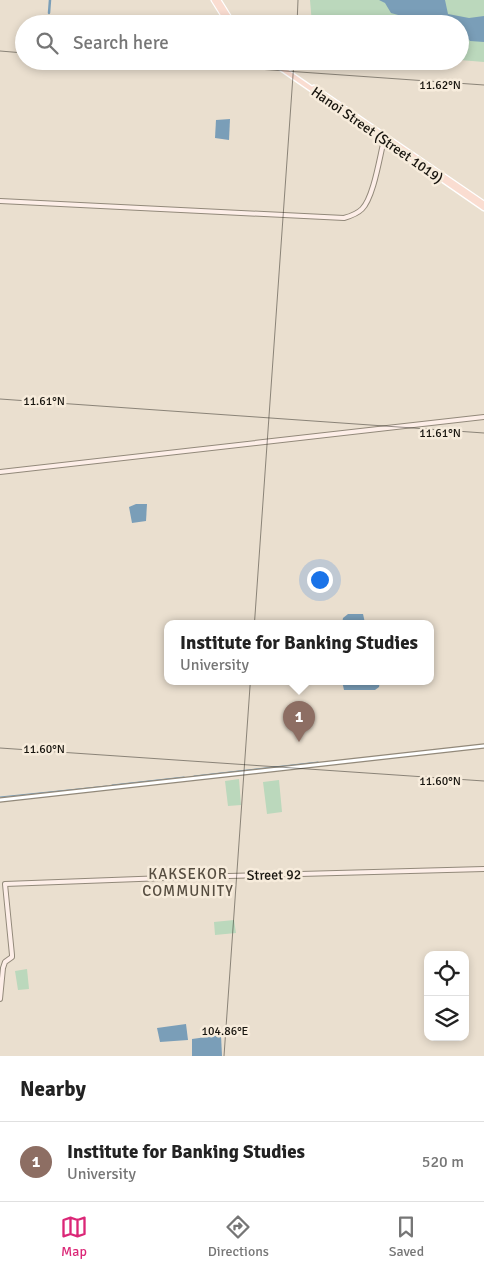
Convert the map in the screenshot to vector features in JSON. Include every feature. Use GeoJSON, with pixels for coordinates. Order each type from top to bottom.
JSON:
{"type":"FeatureCollection","features":[{"type":"Feature","properties":{"kind":"main road"},"geometry":{"type":"LineString","coordinates":[[216,0],[224,15]]}},
{"type":"Feature","properties":{"kind":"main road"},"geometry":{"type":"LineString","coordinates":[[216,0],[227,15]]}},
{"type":"Feature","properties":{"kind":"main road","name":"Hanoi Street (Street 1019)"},"geometry":{"type":"LineString","coordinates":[[284,70],[484,204]]}},
{"type":"Feature","properties":{"kind":"main road","name":"Hanoi Street (Street 1019)"},"geometry":{"type":"LineString","coordinates":[[289,70],[484,208]]}},
{"type":"Feature","properties":{"kind":"main road"},"geometry":{"type":"LineString","coordinates":[[0,201],[344,218],[360,211],[368,201],[386,139]]}},
{"type":"Feature","properties":{"kind":"main road"},"geometry":{"type":"LineString","coordinates":[[0,472],[484,417]]}},
{"type":"Feature","properties":{"kind":"main road","name":"Street 92"},"geometry":{"type":"LineString","coordinates":[[1,981],[4,965],[12,955],[5,884],[192,876],[484,869]]}},
{"type":"Feature","properties":{"kind":"main road"},"geometry":{"type":"LineString","coordinates":[[0,999],[1,981]]}},
{"type":"Feature","properties":{"kind":"street"},"geometry":{"type":"LineString","coordinates":[[0,800],[484,746]]}},
{"type":"Feature","properties":{"kind":"green space"},"geometry":{"type":"Polygon","coordinates":[[[310,0],[484,0],[484,62],[469,61],[469,15],[311,15],[310,0]]]}},
{"type":"Feature","properties":{"kind":"green space"},"geometry":{"type":"Polygon","coordinates":[[[239,779],[241,805],[228,806],[225,781],[239,779]]]}},
{"type":"Feature","properties":{"kind":"green space"},"geometry":{"type":"Polygon","coordinates":[[[279,780],[282,812],[267,814],[263,782],[279,780]]]}},
{"type":"Feature","properties":{"kind":"green space"},"geometry":{"type":"Polygon","coordinates":[[[234,920],[236,933],[215,935],[214,922],[234,920]]]}},
{"type":"Feature","properties":{"kind":"green space"},"geometry":{"type":"Polygon","coordinates":[[[27,969],[29,989],[18,990],[15,971],[27,969]]]}},
{"type":"Feature","properties":{"kind":"water"},"geometry":{"type":"Polygon","coordinates":[[[379,0],[445,0],[448,14],[453,15],[398,15],[391,13],[385,3],[379,0]]]}},
{"type":"Feature","properties":{"kind":"water"},"geometry":{"type":"Polygon","coordinates":[[[484,16],[484,42],[470,41],[469,18],[484,16]]]}},
{"type":"Feature","properties":{"kind":"water"},"geometry":{"type":"Polygon","coordinates":[[[230,119],[229,140],[215,138],[216,120],[230,119]]]}},
{"type":"Feature","properties":{"kind":"water"},"geometry":{"type":"Polygon","coordinates":[[[136,504],[147,504],[146,521],[132,523],[129,507],[136,504]]]}},
{"type":"Feature","properties":{"kind":"water"},"geometry":{"type":"Polygon","coordinates":[[[348,614],[363,614],[364,620],[343,620],[348,614]]]}},
{"type":"Feature","properties":{"kind":"water"},"geometry":{"type":"Polygon","coordinates":[[[343,685],[379,685],[375,690],[344,690],[343,685]]]}},
{"type":"Feature","properties":{"kind":"water"},"geometry":{"type":"Polygon","coordinates":[[[186,1024],[188,1040],[160,1042],[157,1028],[186,1024]]]}},
{"type":"Feature","properties":{"kind":"water"},"geometry":{"type":"Polygon","coordinates":[[[221,1035],[222,1056],[192,1056],[192,1039],[221,1035]]]}},
{"type":"Feature","properties":{"kind":"waterway"},"geometry":{"type":"LineString","coordinates":[[49,13],[50,0]]}},
{"type":"Feature","properties":{"kind":"waterway"},"geometry":{"type":"LineString","coordinates":[[194,776],[318,762]]}},
{"type":"Feature","properties":{"kind":"waterway"},"geometry":{"type":"LineString","coordinates":[[112,785],[184,777]]}},
{"type":"Feature","properties":{"kind":"waterway"},"geometry":{"type":"LineString","coordinates":[[0,797],[107,786]]}},
{"type":"Feature","properties":{"kind":"place","name":"Institute for Banking Studies"},"geometry":{"type":"Point","coordinates":[299,742]}},
{"type":"Feature","properties":{"kind":"district","name":"KAKSEKOR COMMUNITY"},"geometry":{"type":"Point","coordinates":[188,882]}}]}
